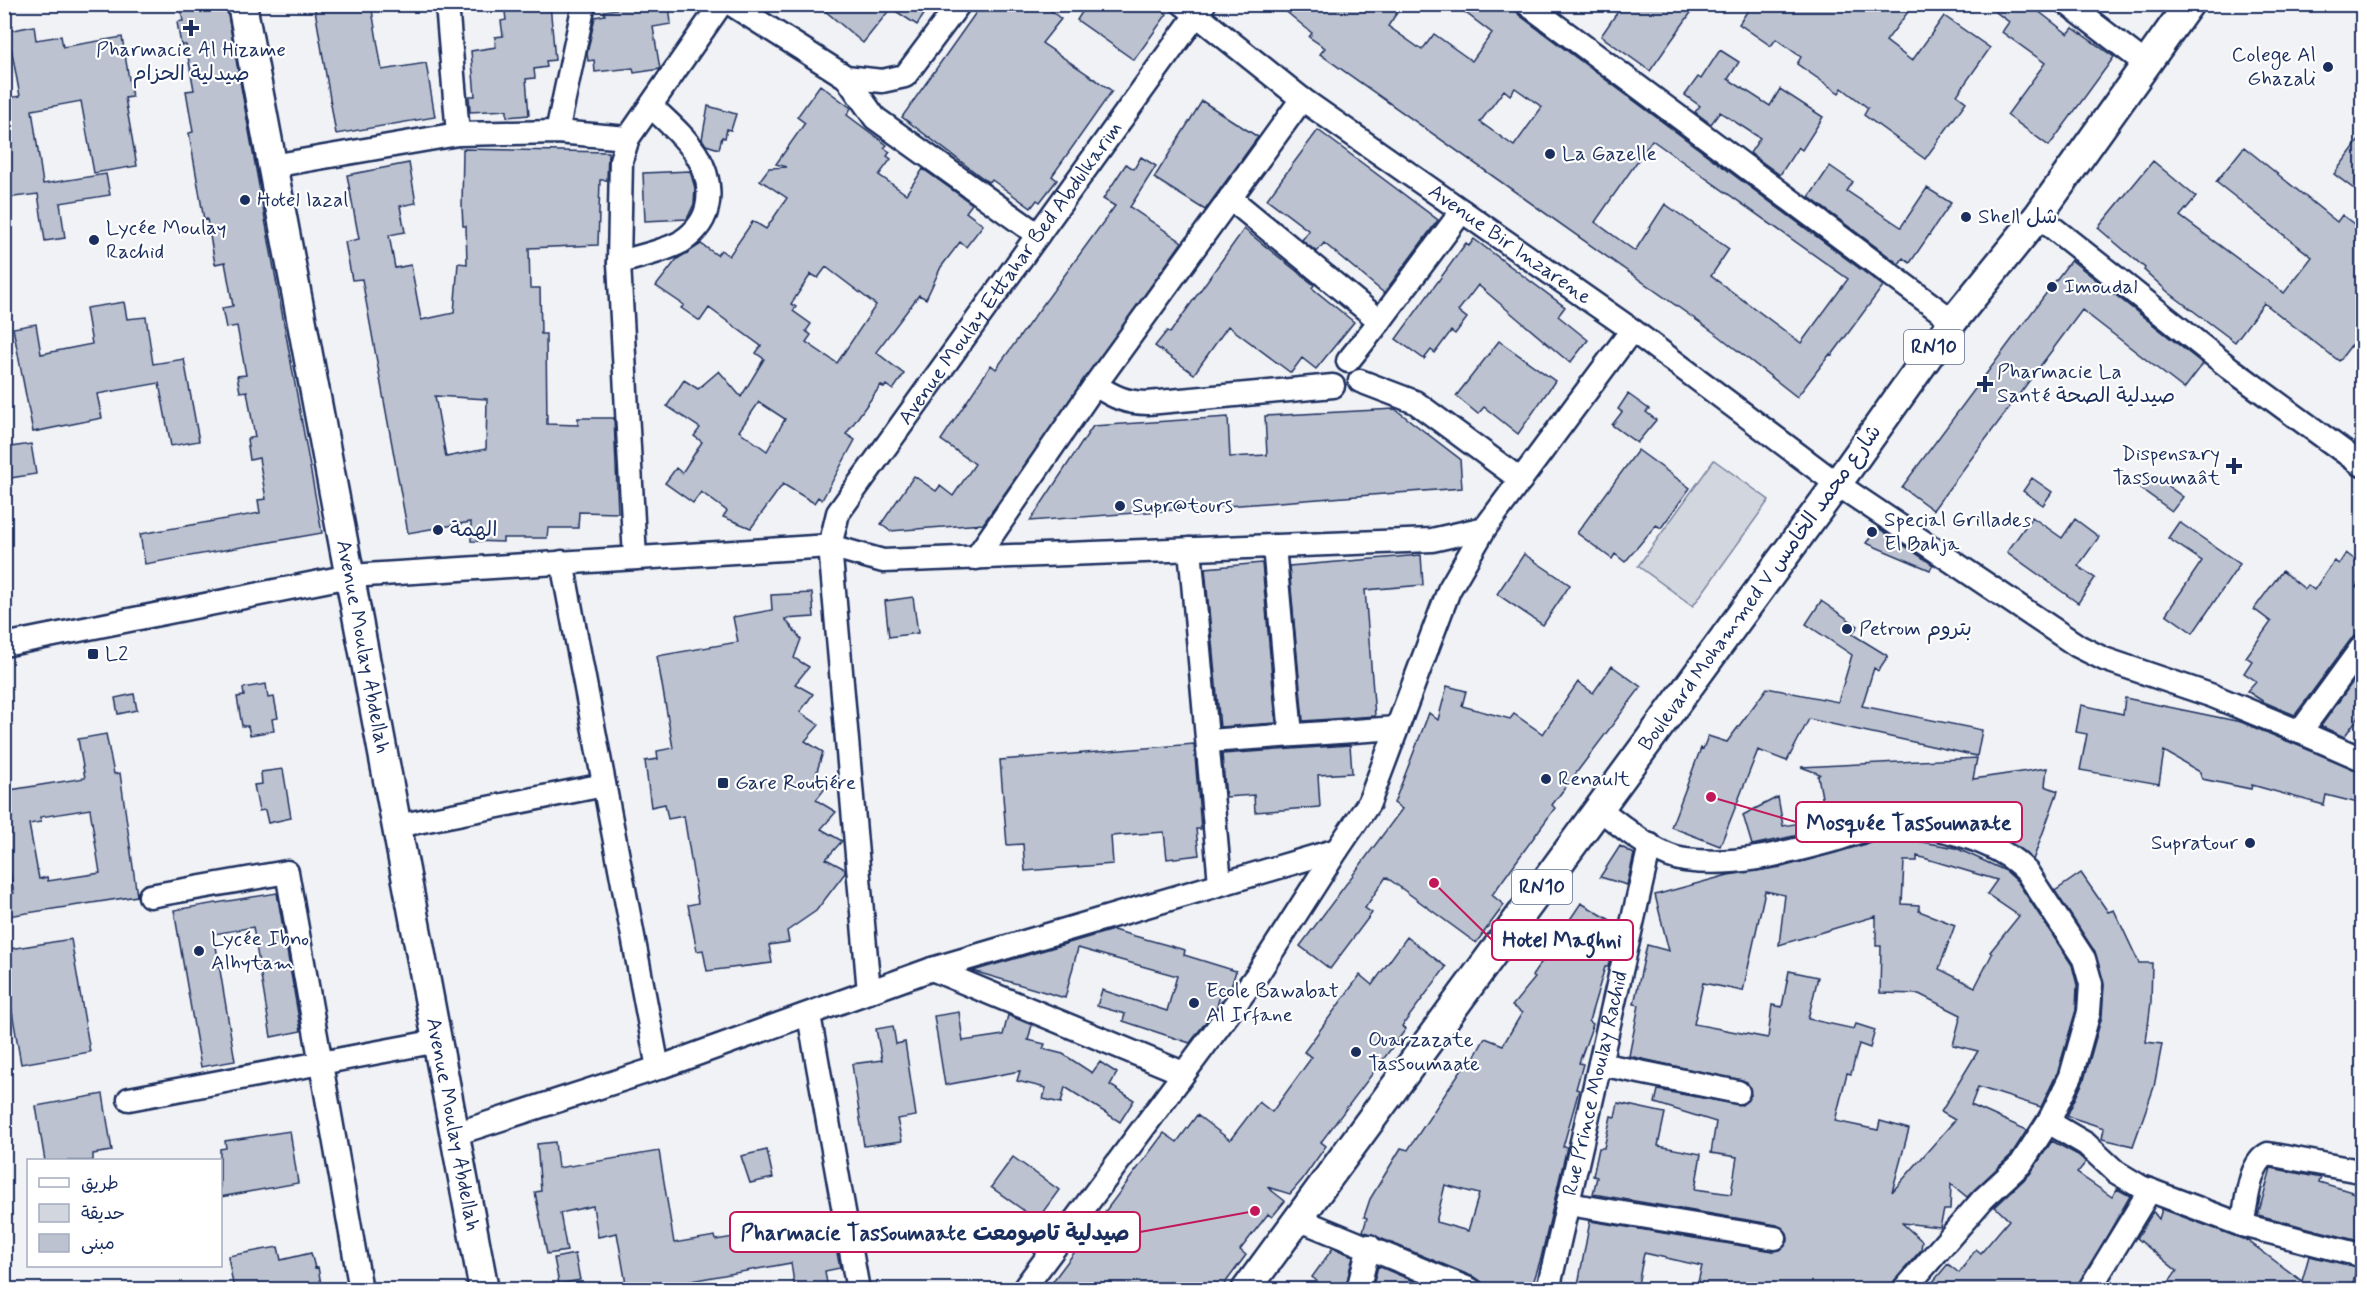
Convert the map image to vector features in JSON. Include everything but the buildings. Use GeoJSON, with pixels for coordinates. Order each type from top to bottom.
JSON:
{"type":"FeatureCollection","features":[{"type":"Feature","properties":{"kind":"main road","name":"Avenue Moulay Abdellah"},"geometry":{"type":"LineString","coordinates":[[242,4],[484,1290]]}},
{"type":"Feature","properties":{"kind":"main road","name":"Boulevard Mohammed V شارع محمد الخامس"},"geometry":{"type":"LineString","coordinates":[[1246,1290],[1837,484],[1953,321],[2038,216],[2189,4]]}},
{"type":"Feature","properties":{"kind":"street"},"geometry":{"type":"LineString","coordinates":[[447,4],[458,134]]}},
{"type":"Feature","properties":{"kind":"street"},"geometry":{"type":"LineString","coordinates":[[557,132],[584,4]]}},
{"type":"Feature","properties":{"kind":"street"},"geometry":{"type":"LineString","coordinates":[[635,558],[619,263],[621,160],[628,138],[652,107],[721,4]]}},
{"type":"Feature","properties":{"kind":"street"},"geometry":{"type":"LineString","coordinates":[[731,4],[846,77],[875,118],[1038,235]]}},
{"type":"Feature","properties":{"kind":"street"},"geometry":{"type":"LineString","coordinates":[[846,77],[882,81],[905,76],[959,4]]}},
{"type":"Feature","properties":{"kind":"street"},"geometry":{"type":"LineString","coordinates":[[1527,4],[1953,321]]}},
{"type":"Feature","properties":{"kind":"street"},"geometry":{"type":"LineString","coordinates":[[2068,4],[2146,64]]}},
{"type":"Feature","properties":{"kind":"street","name":"Avenue Bir Inzarene"},"geometry":{"type":"LineString","coordinates":[[1194,8],[1302,99],[1632,330],[1837,484],[2078,646],[2104,659],[2214,696],[2362,759]]}},
{"type":"Feature","properties":{"kind":"street","name":"Avenue Moulay Ettahar Bed Abdulkarim"},"geometry":{"type":"LineString","coordinates":[[869,992],[831,546],[838,513],[1038,235],[1194,8]]}},
{"type":"Feature","properties":{"kind":"street"},"geometry":{"type":"LineString","coordinates":[[976,558],[1095,385],[1302,99]]}},
{"type":"Feature","properties":{"kind":"street"},"geometry":{"type":"LineString","coordinates":[[619,263],[678,244],[699,227],[708,208],[710,183],[698,154],[652,107]]}},
{"type":"Feature","properties":{"kind":"street"},"geometry":{"type":"LineString","coordinates":[[273,166],[458,134],[557,132],[628,138]]}},
{"type":"Feature","properties":{"kind":"street"},"geometry":{"type":"LineString","coordinates":[[1230,198],[1380,321]]}},
{"type":"Feature","properties":{"kind":"street"},"geometry":{"type":"LineString","coordinates":[[1333,386],[1330,379],[1334,366],[1348,361],[1462,211]]}},
{"type":"Feature","properties":{"kind":"street"},"geometry":{"type":"LineString","coordinates":[[2038,216],[2241,376],[2362,465]]}},
{"type":"Feature","properties":{"kind":"street"},"geometry":{"type":"LineString","coordinates":[[1023,1290],[1257,975],[1369,803],[1449,590],[1485,528],[1632,330]]}},
{"type":"Feature","properties":{"kind":"street"},"geometry":{"type":"LineString","coordinates":[[1095,385],[1128,403],[1333,386],[1345,392],[1357,387],[1360,381],[1358,368],[1348,361]]}},
{"type":"Feature","properties":{"kind":"street"},"geometry":{"type":"LineString","coordinates":[[1360,381],[1415,402],[1521,480]]}},
{"type":"Feature","properties":{"kind":"street"},"geometry":{"type":"LineString","coordinates":[[4,645],[350,576],[831,546],[883,561],[1432,540],[1485,528]]}},
{"type":"Feature","properties":{"kind":"street"},"geometry":{"type":"LineString","coordinates":[[1274,546],[1291,735]]}},
{"type":"Feature","properties":{"kind":"street"},"geometry":{"type":"LineString","coordinates":[[1190,549],[1220,883]]}},
{"type":"Feature","properties":{"kind":"street"},"geometry":{"type":"LineString","coordinates":[[562,562],[658,1068]]}},
{"type":"Feature","properties":{"kind":"street"},"geometry":{"type":"LineString","coordinates":[[2300,732],[2362,647]]}},
{"type":"Feature","properties":{"kind":"street"},"geometry":{"type":"LineString","coordinates":[[1208,741],[1397,728]]}},
{"type":"Feature","properties":{"kind":"street"},"geometry":{"type":"LineString","coordinates":[[397,826],[604,785]]}},
{"type":"Feature","properties":{"kind":"street"},"geometry":{"type":"LineString","coordinates":[[1599,809],[1650,844],[1682,860],[1737,862],[1883,826],[1935,829],[1979,841],[2017,861],[2084,959],[2091,984],[2089,1012],[2071,1076],[2050,1119],[2021,1164],[1983,1199],[1904,1290]]}},
{"type":"Feature","properties":{"kind":"street","name":"Rue Prince Moulay Rachid"},"geometry":{"type":"LineString","coordinates":[[1548,1290],[1650,844]]}},
{"type":"Feature","properties":{"kind":"street"},"geometry":{"type":"LineString","coordinates":[[455,1134],[658,1068],[932,969],[1337,850]]}},
{"type":"Feature","properties":{"kind":"street"},"geometry":{"type":"LineString","coordinates":[[150,896],[287,872],[361,1290]]}},
{"type":"Feature","properties":{"kind":"street"},"geometry":{"type":"LineString","coordinates":[[932,969],[1183,1073]]}},
{"type":"Feature","properties":{"kind":"street"},"geometry":{"type":"LineString","coordinates":[[809,1015],[858,1290]]}},
{"type":"Feature","properties":{"kind":"street"},"geometry":{"type":"LineString","coordinates":[[129,1099],[438,1041]]}},
{"type":"Feature","properties":{"kind":"street"},"geometry":{"type":"LineString","coordinates":[[1600,1064],[1738,1092]]}},
{"type":"Feature","properties":{"kind":"street"},"geometry":{"type":"LineString","coordinates":[[2050,1119],[2057,1127],[2086,1144],[2116,1172],[2150,1190],[2242,1225],[2356,1254]]}},
{"type":"Feature","properties":{"kind":"street"},"geometry":{"type":"LineString","coordinates":[[2242,1225],[2256,1167],[2261,1158],[2268,1154],[2354,1170],[2362,1169]]}},
{"type":"Feature","properties":{"kind":"street"},"geometry":{"type":"LineString","coordinates":[[2089,1290],[2150,1190]]}},
{"type":"Feature","properties":{"kind":"street"},"geometry":{"type":"LineString","coordinates":[[1568,1204],[1775,1238]]}},
{"type":"Feature","properties":{"kind":"street"},"geometry":{"type":"LineString","coordinates":[[1298,1219],[1369,1246],[1471,1290]]}},
{"type":"Feature","properties":{"kind":"street"},"geometry":{"type":"LineString","coordinates":[[1358,1290],[1369,1246]]}},
{"type":"Feature","properties":{"kind":"green space"},"geometry":{"type":"Polygon","coordinates":[[[1714,460],[1769,500],[1693,606],[1638,566],[1714,460]]]}},
{"type":"Feature","properties":{"kind":"place","name":"Pharmacie Al Hizame صيدلية الحزام"},"geometry":{"type":"Point","coordinates":[191,28]}},
{"type":"Feature","properties":{"kind":"place","name":"Colege Al Ghazali"},"geometry":{"type":"Point","coordinates":[2328,67]}},
{"type":"Feature","properties":{"kind":"place","name":"La Gazelle"},"geometry":{"type":"Point","coordinates":[1550,154]}},
{"type":"Feature","properties":{"kind":"place","name":"Hotel Iazal"},"geometry":{"type":"Point","coordinates":[245,200]}},
{"type":"Feature","properties":{"kind":"place","name":"Shell شل"},"geometry":{"type":"Point","coordinates":[1966,217]}},
{"type":"Feature","properties":{"kind":"place","name":"Lycée Moulay Rachid"},"geometry":{"type":"Point","coordinates":[94,240]}},
{"type":"Feature","properties":{"kind":"place","name":"Imoudal"},"geometry":{"type":"Point","coordinates":[2052,287]}},
{"type":"Feature","properties":{"kind":"place","name":"Pharmacie La Santé صيدلية الصحة"},"geometry":{"type":"Point","coordinates":[1985,384]}},
{"type":"Feature","properties":{"kind":"place","name":"Dispensary Tassoumaât"},"geometry":{"type":"Point","coordinates":[2234,466]}},
{"type":"Feature","properties":{"kind":"place","name":"Supr@tours"},"geometry":{"type":"Point","coordinates":[1120,506]}},
{"type":"Feature","properties":{"kind":"place","name":"الهمة"},"geometry":{"type":"Point","coordinates":[438,530]}},
{"type":"Feature","properties":{"kind":"place","name":"Special Grillades El Bahja"},"geometry":{"type":"Point","coordinates":[1872,532]}},
{"type":"Feature","properties":{"kind":"place","name":"Petrom بتروم"},"geometry":{"type":"Point","coordinates":[1847,629]}},
{"type":"Feature","properties":{"kind":"place","name":"L2"},"geometry":{"type":"Point","coordinates":[93,654]}},
{"type":"Feature","properties":{"kind":"place","name":"Renault"},"geometry":{"type":"Point","coordinates":[1546,779]}},
{"type":"Feature","properties":{"kind":"place","name":"Gare Routiére"},"geometry":{"type":"Point","coordinates":[723,783]}},
{"type":"Feature","properties":{"kind":"place","name":"Mosquée Tassoumaate"},"geometry":{"type":"Point","coordinates":[1711,797]}},
{"type":"Feature","properties":{"kind":"place","name":"Supratour"},"geometry":{"type":"Point","coordinates":[2250,843]}},
{"type":"Feature","properties":{"kind":"place","name":"Hotel Maghni"},"geometry":{"type":"Point","coordinates":[1434,883]}},
{"type":"Feature","properties":{"kind":"place","name":"Lycée Ibno Alhytam"},"geometry":{"type":"Point","coordinates":[199,951]}},
{"type":"Feature","properties":{"kind":"place","name":"Ecole Bawabat Al Irfane"},"geometry":{"type":"Point","coordinates":[1194,1003]}},
{"type":"Feature","properties":{"kind":"place","name":"Ouarzazate Tassoumaate"},"geometry":{"type":"Point","coordinates":[1356,1052]}},
{"type":"Feature","properties":{"kind":"place","name":"Pharmacie Tassoumaate صيدلية تاصومعت"},"geometry":{"type":"Point","coordinates":[1255,1211]}}]}
